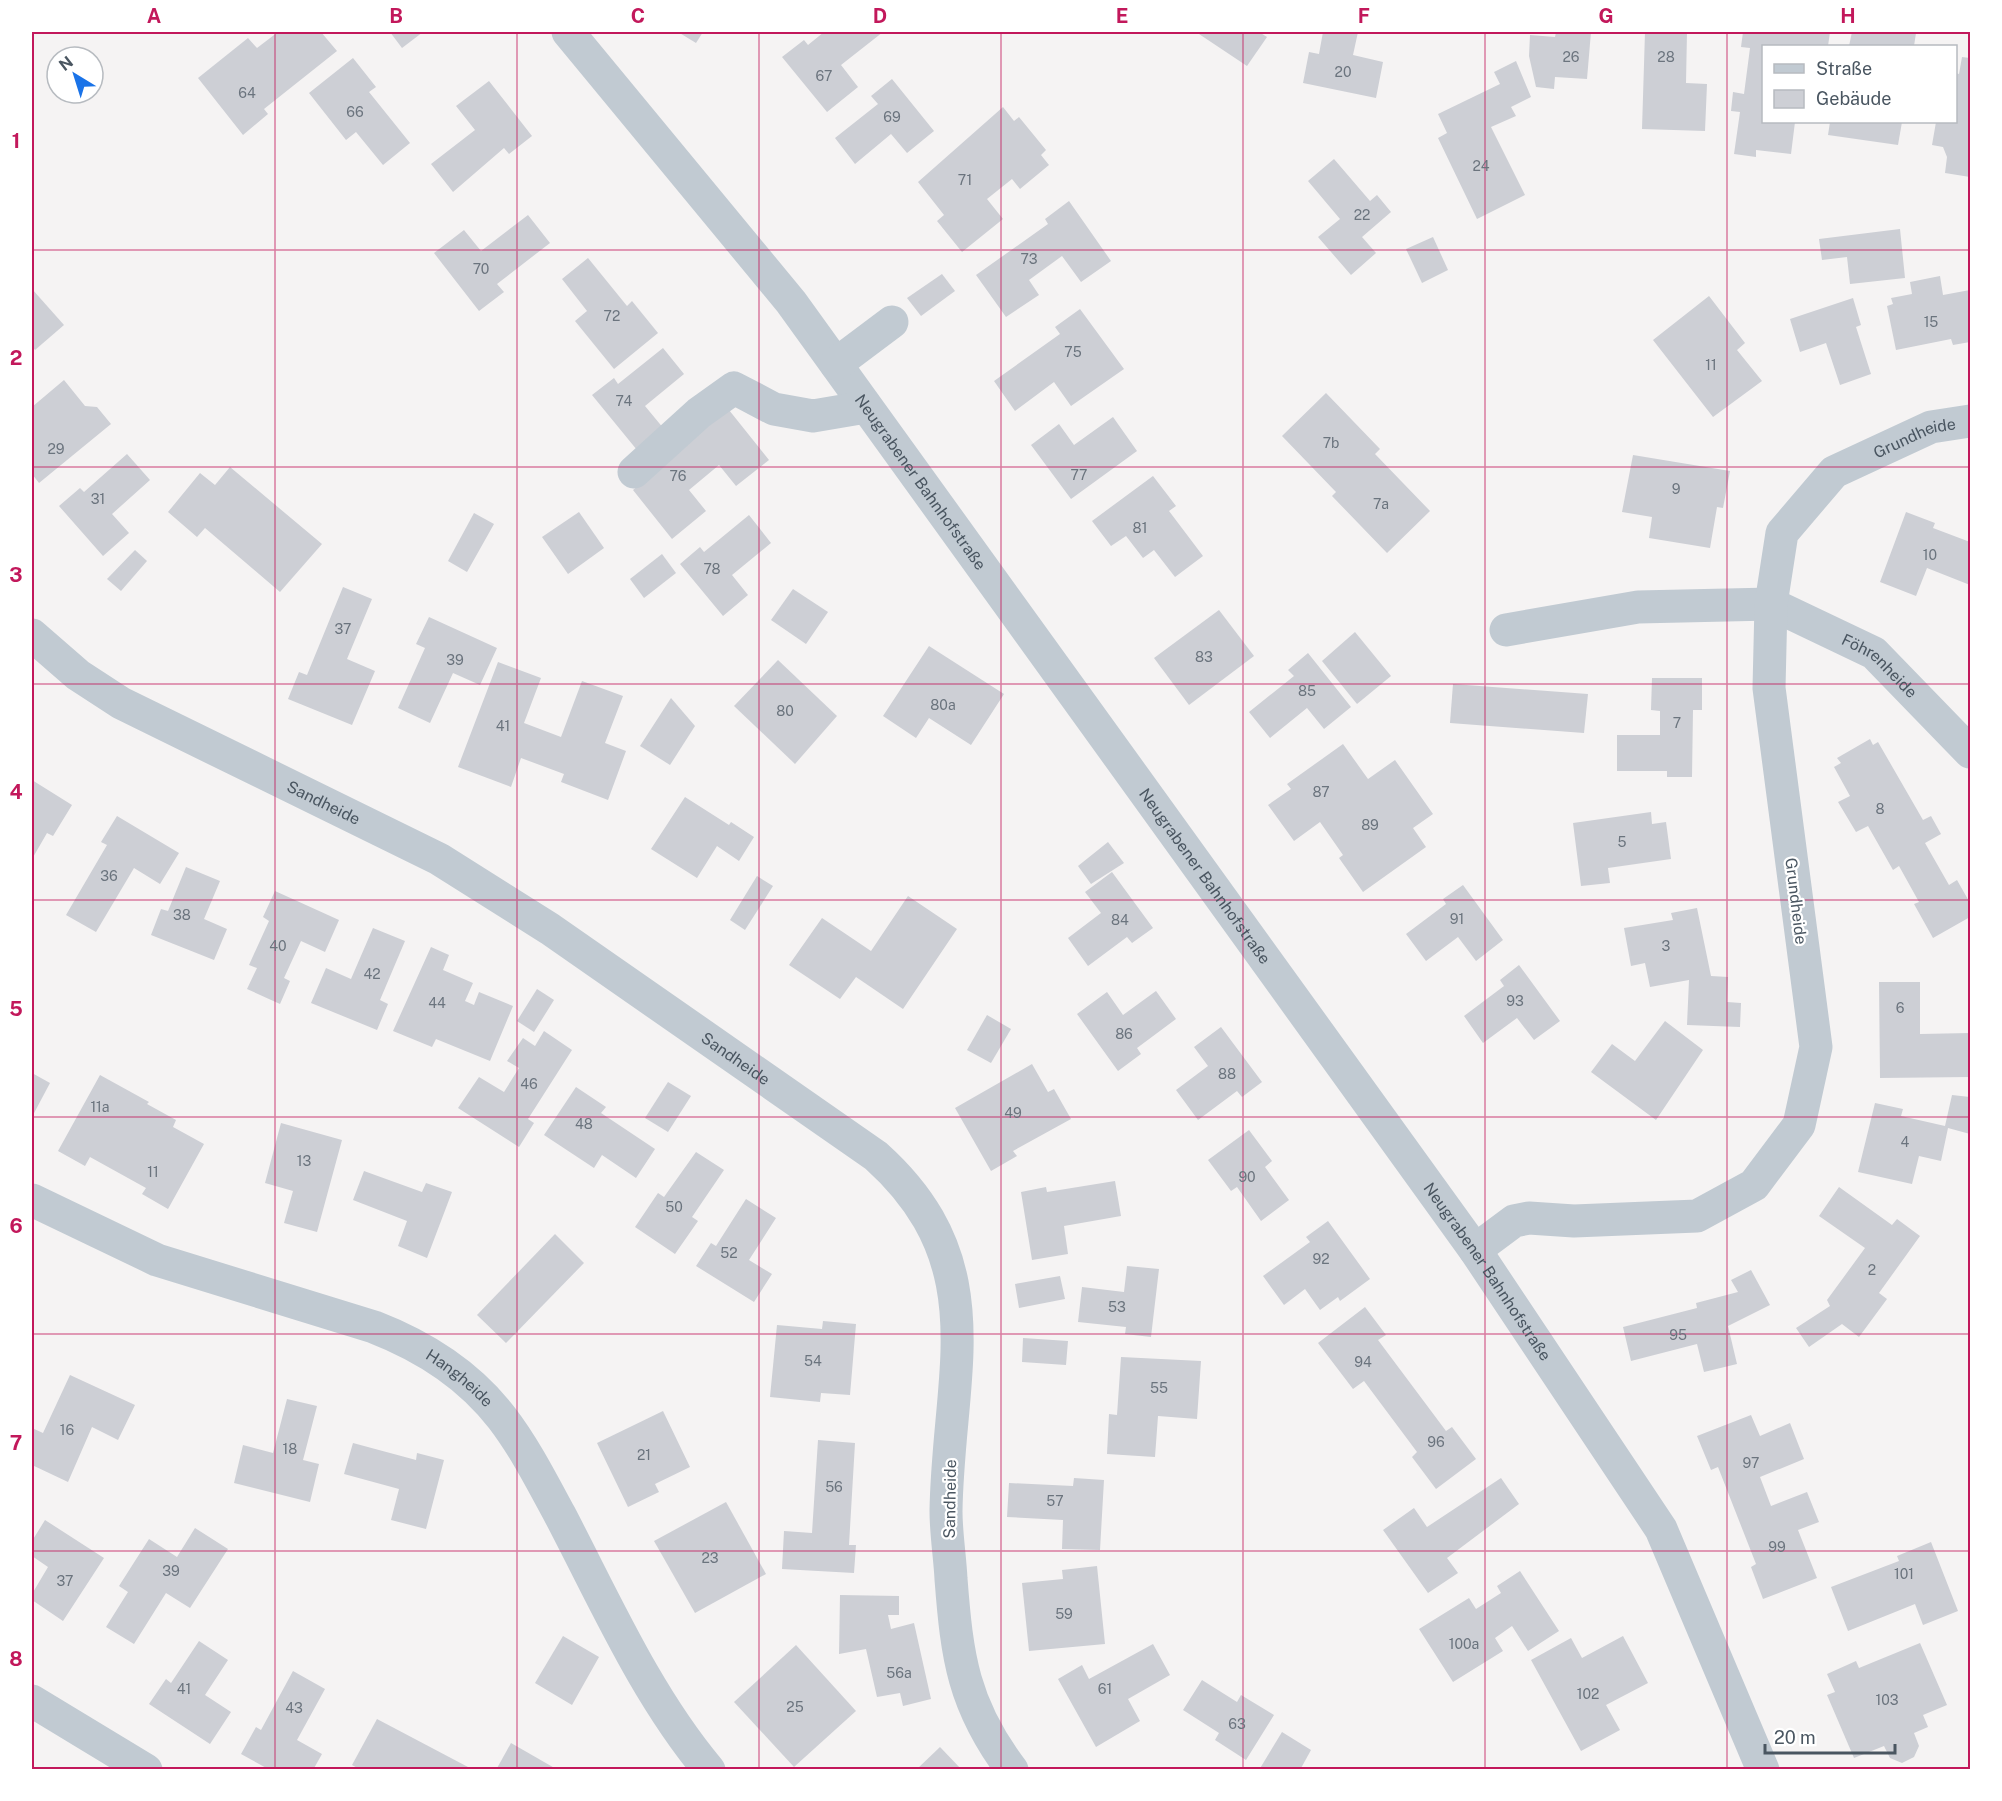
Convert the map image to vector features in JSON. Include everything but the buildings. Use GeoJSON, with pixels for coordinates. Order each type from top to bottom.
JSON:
{"type":"FeatureCollection","features":[{"type":"Feature","properties":{"kind":"street","name":"Neugrabener Bahnhofstraße"},"geometry":{"type":"LineString","coordinates":[[568,32],[791,302],[1475,1250],[1661,1530],[1763,1770]]}},
{"type":"Feature","properties":{"kind":"street"},"geometry":{"type":"LineString","coordinates":[[836,364],[892,322]]}},
{"type":"Feature","properties":{"kind":"street"},"geometry":{"type":"LineString","coordinates":[[634,472],[699,413],[734,388],[774,410],[813,416],[867,407]]}},
{"type":"Feature","properties":{"kind":"street","name":"Grundheide"},"geometry":{"type":"LineString","coordinates":[[1475,1250],[1514,1221],[1529,1218],[1574,1221],[1697,1216],[1754,1185],[1799,1125],[1816,1047],[1768,688],[1771,604],[1782,532],[1834,472],[1930,428],[1971,421]]}},
{"type":"Feature","properties":{"kind":"street"},"geometry":{"type":"LineString","coordinates":[[1506,630],[1638,607],[1771,604]]}},
{"type":"Feature","properties":{"kind":"street","name":"Föhrenheide"},"geometry":{"type":"LineString","coordinates":[[1771,604],[1874,653],[1971,752]]}},
{"type":"Feature","properties":{"kind":"street","name":"Sandheide"},"geometry":{"type":"LineString","coordinates":[[32,635],[78,675],[121,704],[439,859],[550,928],[876,1156],[896,1174],[930,1220],[953,1278],[958,1314],[958,1349],[946,1512],[956,1646],[976,1709],[999,1753],[1012,1770]]}},
{"type":"Feature","properties":{"kind":"street","name":"Hangheide"},"geometry":{"type":"LineString","coordinates":[[32,1200],[157,1260],[374,1327],[409,1341],[443,1362],[475,1389],[501,1417],[529,1458],[636,1658],[692,1749],[709,1770]]}},
{"type":"Feature","properties":{"kind":"street"},"geometry":{"type":"LineString","coordinates":[[32,1701],[146,1770]]}}]}
